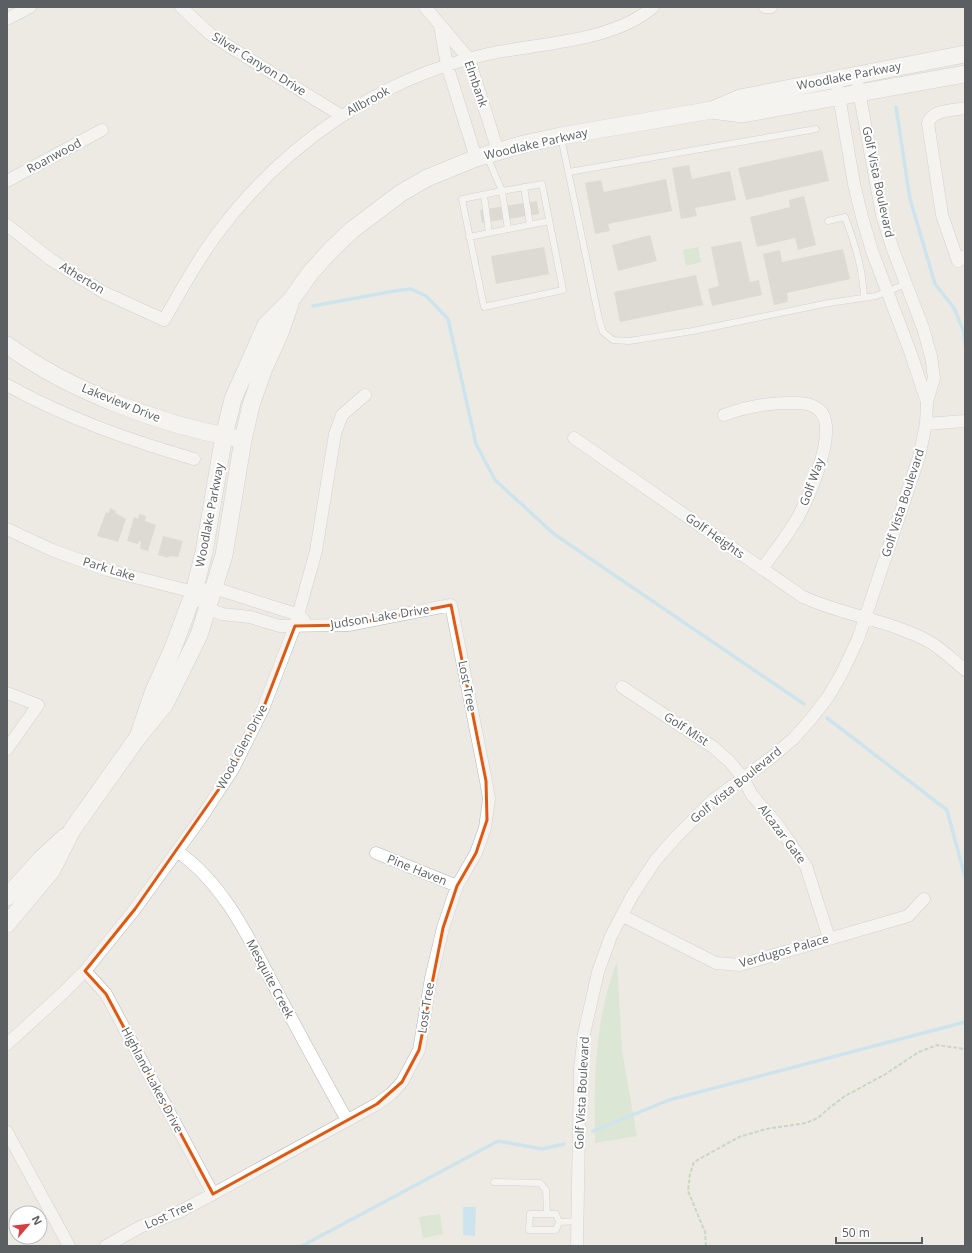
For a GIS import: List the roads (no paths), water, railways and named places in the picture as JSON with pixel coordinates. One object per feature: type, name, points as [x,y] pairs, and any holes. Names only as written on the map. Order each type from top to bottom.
[{"type":"street","points":[[7,19],[30,7]]},
{"type":"street","name":"Silver Canyon Drive","points":[[181,7],[210,34],[342,116]]},
{"type":"street","name":"Elmbank","points":[[425,7],[469,59],[487,155]]},
{"type":"street","name":"Allbrook","points":[[164,320],[216,235],[244,200],[297,148],[342,116],[399,84],[447,65],[469,59],[606,33],[634,21],[653,7]]},
{"type":"street","name":"Elmbank","points":[[440,25],[447,65],[487,155]]},
{"type":"street","name":"Woodlake Parkway","points":[[138,737],[153,693],[173,648],[194,592],[204,552],[224,436],[233,400],[263,331],[266,325],[291,300],[311,272],[331,250],[378,209],[401,193],[427,178],[487,155],[561,136],[712,110],[740,98],[965,54]]},
{"type":"street","name":"Woodlake Parkway","points":[[712,110],[742,114],[965,74]]},
{"type":"street","name":"Golf Vista Boulevard","points":[[577,1246],[580,1069],[584,1034],[598,972],[611,936],[623,916],[632,896],[655,862],[695,817],[743,778],[772,757],[811,719],[828,697],[842,673],[864,619],[919,457],[926,424],[927,402],[934,378],[931,356],[924,328],[892,248],[882,215],[856,75]]},
{"type":"street","name":"Golf Vista Boulevard","points":[[836,79],[854,184],[862,217],[872,251],[911,354],[927,402]]},
{"type":"street","points":[[965,108],[936,113],[930,117],[928,123],[942,215],[958,261],[965,256]]},
{"type":"street","name":"Roanwood","points":[[7,181],[102,130]]},
{"type":"street","name":"Atherton","points":[[7,225],[50,259],[103,292],[164,320]]},
{"type":"street","name":"Woodlake Parkway","points":[[7,924],[52,870],[72,830],[138,737],[165,704],[199,635],[224,555],[243,440],[262,375],[280,333],[291,300]]},
{"type":"street","name":"Lakeview Drive","points":[[7,345],[81,389],[164,420],[243,440]]},
{"type":"street","points":[[7,385],[101,430],[194,459]]},
{"type":"street","name":"Wood Glen Drive","points":[[7,1044],[85,971],[135,909],[201,818],[236,763],[263,710],[297,620],[316,551],[335,434],[342,415],[365,395]]},
{"type":"street","name":"Golf Way","points":[[724,415],[747,406],[779,403],[804,403],[819,409],[826,422],[827,438],[811,490],[798,517],[762,569]]},
{"type":"street","points":[[926,424],[962,421]]},
{"type":"street","name":"Golf Heights","points":[[574,438],[803,596],[824,606],[898,629],[929,641],[965,670]]},
{"type":"street","name":"Park Lake","points":[[7,529],[52,550],[107,570],[194,592],[214,588]]},
{"type":"street","name":"Judson Lake Drive","points":[[214,588],[254,600],[310,625],[330,627],[348,625],[451,605]]},
{"type":"street","points":[[194,592],[208,610]]},
{"type":"street","points":[[250,617],[254,600]]},
{"type":"street","name":"Lost Tree","points":[[106,1246],[140,1227],[178,1212],[213,1194],[377,1104],[391,1094],[402,1082],[412,1066],[419,1050],[436,953],[457,886],[481,841],[487,820],[489,799],[451,605]]},
{"type":"street","name":"Judson Lake Drive","points":[[208,610],[222,614],[250,617],[280,626],[297,620]]},
{"type":"street","name":"Golf Mist","points":[[622,687],[714,747],[730,762],[743,778]]},
{"type":"street","points":[[7,692],[38,705],[7,749]]},
{"type":"street","name":"Alcazar Gate","points":[[743,778],[752,796],[777,824],[806,866],[830,938]]},
{"type":"street","name":"Woodlake Parkway","points":[[7,896],[41,859],[72,830]]},
{"type":"street","name":"Mesquite Creek","points":[[177,851],[189,860],[206,877],[232,911],[347,1120]]},
{"type":"street","name":"Pine Haven","points":[[376,854],[457,886]]},
{"type":"street","name":"Verdugos Palace","points":[[623,916],[716,964],[740,965],[908,916],[924,899]]},
{"type":"street","name":"Highland Lakes Drive","points":[[85,971],[106,994],[213,1194]]},
{"type":"street","points":[[7,1132],[69,1246]]},
{"type":"lane","points":[[568,172],[816,129]]},
{"type":"lane","points":[[561,136],[599,319],[603,332],[613,340],[629,341],[829,303],[864,298],[888,292],[906,284]]},
{"type":"lane","points":[[487,155],[502,191],[508,229]]},
{"type":"lane","points":[[542,184],[563,290],[484,307],[462,200],[502,191],[524,188],[542,184]]},
{"type":"lane","points":[[524,188],[530,225]]},
{"type":"lane","points":[[484,195],[489,233]]},
{"type":"lane","points":[[828,221],[845,217],[863,276],[864,298]]},
{"type":"lane","points":[[470,237],[549,221]]},
{"type":"lane","points":[[494,1182],[540,1183],[546,1190],[547,1214]]},
{"type":"lane","points":[[530,1214],[556,1214],[559,1222],[556,1230],[530,1230],[530,1214]]},
{"type":"lane","points":[[559,1222],[578,1221]]},
{"type":"water","points":[[463,1207],[476,1207],[475,1236],[463,1235]]},
{"type":"waterway","points":[[896,107],[910,199],[935,284],[954,308],[964,332],[965,345]]},
{"type":"waterway","points":[[313,306],[411,289],[426,296],[448,319],[476,444],[495,480],[554,534],[804,704]]},
{"type":"waterway","points":[[827,718],[947,810],[965,877]]},
{"type":"waterway","points":[[593,1131],[669,1100],[965,1022]]},
{"type":"waterway","points":[[302,1246],[498,1141],[542,1149],[564,1144]]}]
